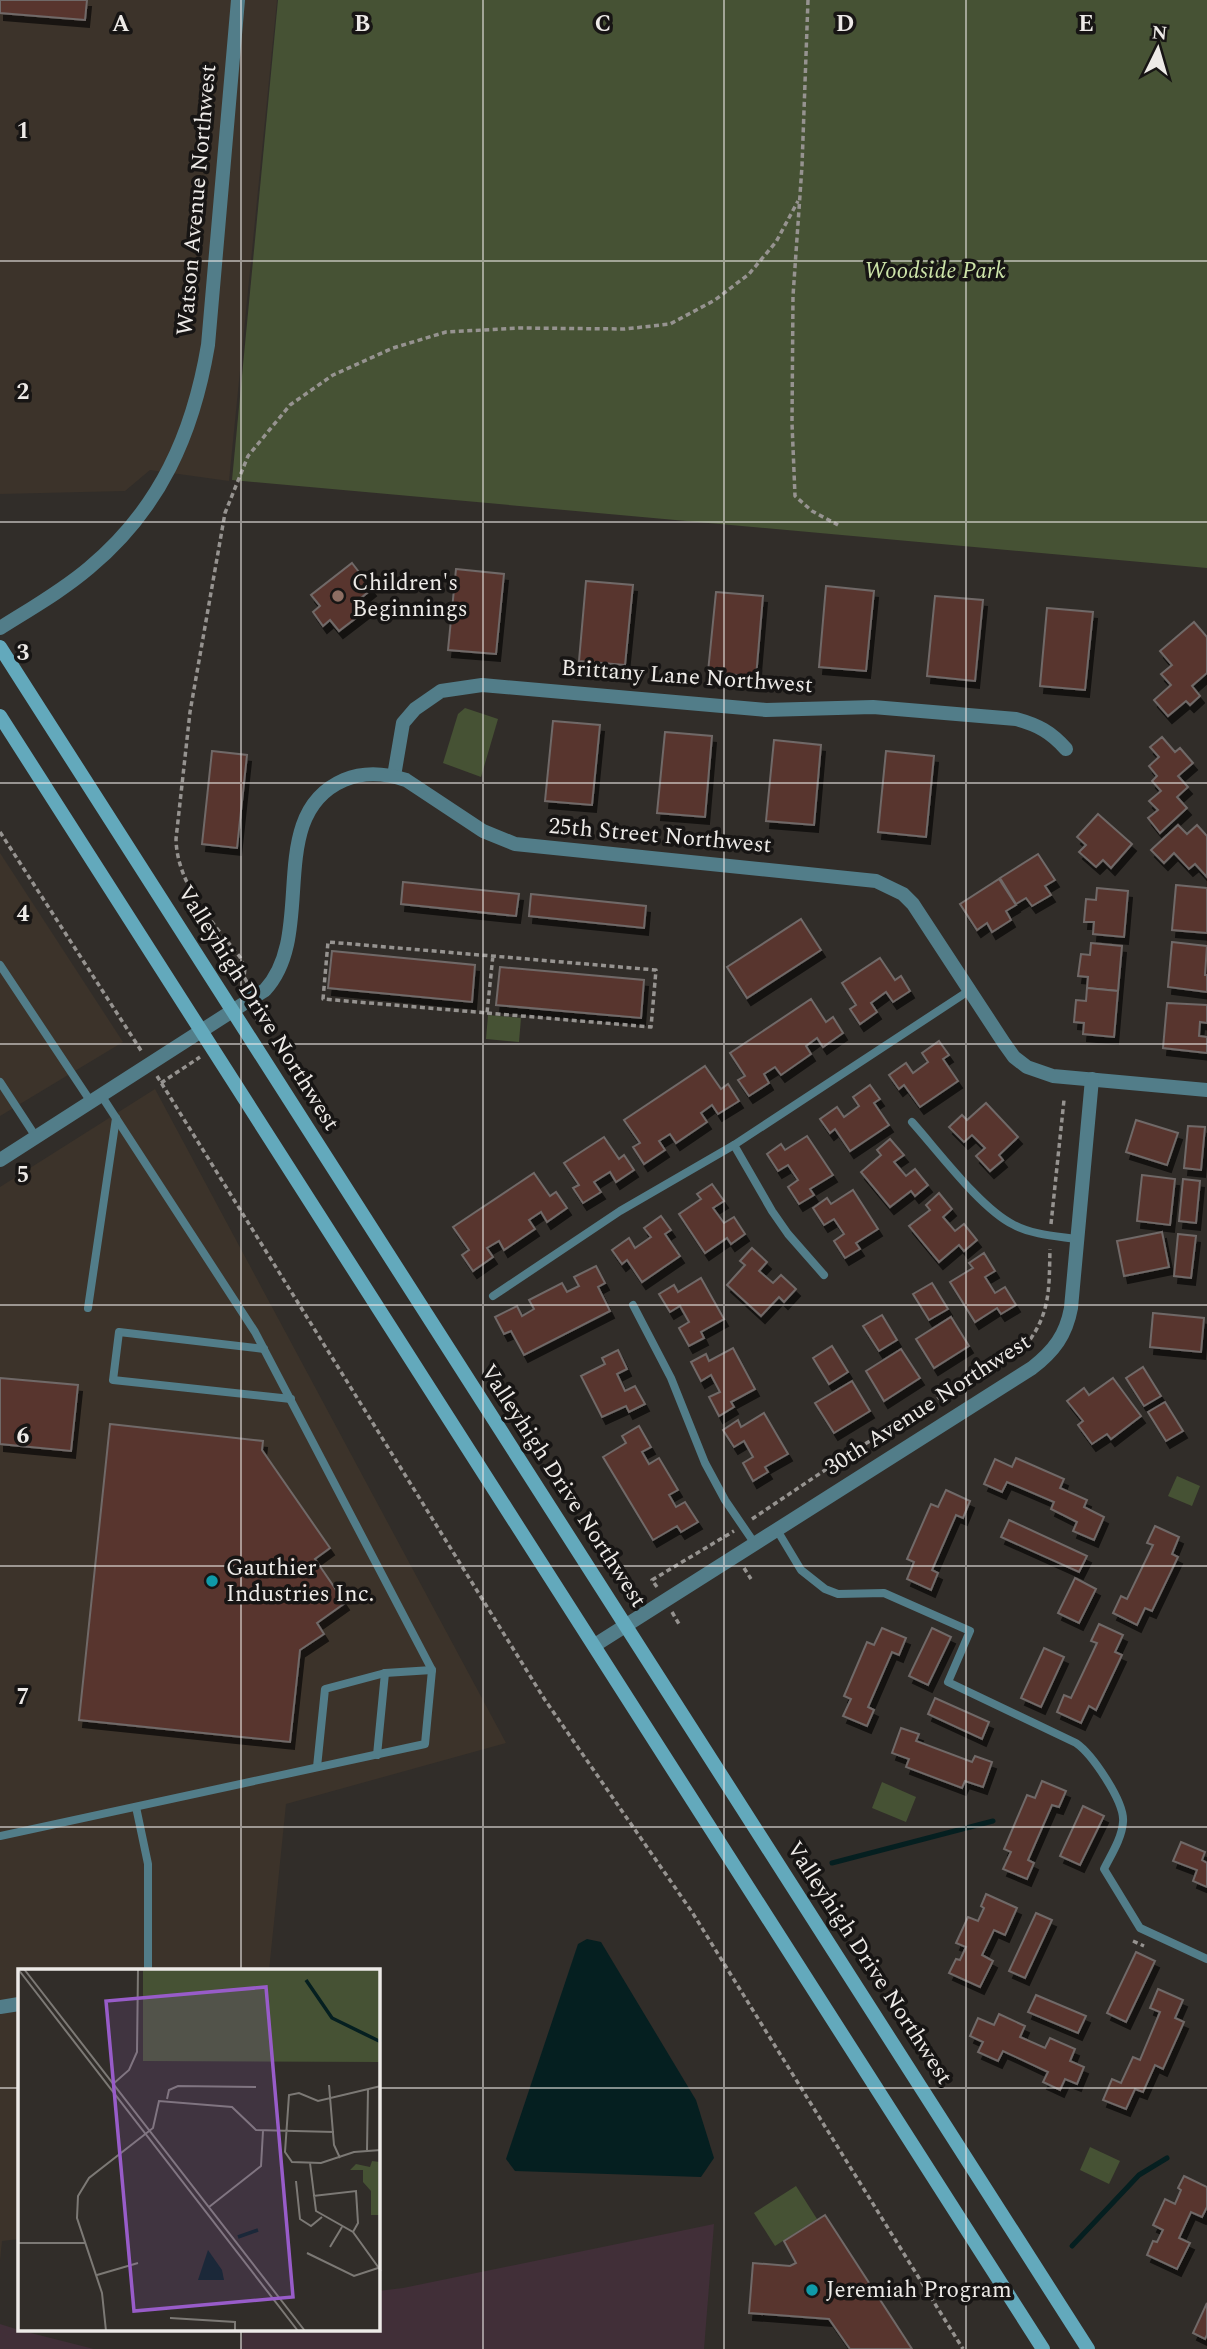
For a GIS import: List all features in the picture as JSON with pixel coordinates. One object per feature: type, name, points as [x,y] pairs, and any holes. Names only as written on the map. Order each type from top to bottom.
[{"type":"main road","name":"Valleyhigh Drive Northwest","points":[[0,647],[1088,2349]]},
{"type":"main road","points":[[0,716],[1043,2349]]},
{"type":"street","name":"Watson Avenue Northwest","points":[[0,628],[88,569],[137,520],[177,454],[196,403],[203,375],[238,0]]},
{"type":"street","name":"Brittany Lane Northwest","points":[[394,776],[403,723],[415,709],[441,691],[482,685],[766,710],[873,707],[1016,719],[1038,725],[1055,736],[1066,750]]},
{"type":"street","name":"25th Street Northwest","points":[[0,1160],[265,990],[282,966],[289,939],[300,835],[309,809],[327,790],[353,776],[366,774],[394,776],[419,787],[483,831],[515,844],[876,881],[902,894],[914,904],[1014,1058],[1027,1067],[1053,1076],[1207,1090]]},
{"type":"street","name":"30th Avenue Northwest","points":[[595,1645],[1046,1358],[1061,1340],[1069,1321],[1092,1079]]},
{"type":"street","points":[[0,2007],[18,2004]]},
{"type":"lane","points":[[0,965],[61,1057],[116,1118],[255,1332],[432,1670],[425,1744],[0,1836]]},
{"type":"lane","points":[[493,1296],[620,1211],[734,1146],[970,990]]},
{"type":"lane","points":[[0,1082],[36,1137]]},
{"type":"lane","points":[[88,1308],[116,1118]]},
{"type":"lane","points":[[912,1122],[993,1212],[1012,1225],[1050,1236],[1077,1239]]},
{"type":"lane","points":[[734,1146],[777,1219],[824,1275]]},
{"type":"lane","points":[[634,1305],[671,1378],[705,1463],[755,1544]]},
{"type":"lane","points":[[264,1349],[119,1332],[113,1380],[291,1399]]},
{"type":"lane","points":[[778,1530],[801,1570],[825,1589],[838,1594],[884,1593],[970,1631],[948,1682],[1086,1750],[1118,1799],[1123,1812],[1122,1831],[1104,1869],[1139,1928],[1207,1959]]},
{"type":"lane","points":[[317,1768],[325,1689],[385,1673],[432,1670]]},
{"type":"lane","points":[[377,1755],[385,1673]]},
{"type":"lane","points":[[136,1807],[148,1864],[148,1969]]},
{"type":"path","points":[[808,0],[802,166],[793,296],[792,423],[795,496],[812,511],[838,525]]},
{"type":"path","points":[[244,977],[245,968],[240,957],[195,896],[181,872],[176,839],[190,712],[225,513],[248,456],[290,405],[332,375],[393,348],[446,332],[520,328],[625,329],[670,324],[715,300],[749,274],[776,242],[798,201]]},
{"type":"path","points":[[0,832],[149,1063],[545,1700],[692,1912],[963,2349]]},
{"type":"path","points":[[328,942],[493,955],[656,970],[651,1027],[323,999],[328,942]]},
{"type":"path","points":[[487,1013],[493,955]]},
{"type":"path","points":[[652,1580],[743,1525],[846,1456],[1029,1341],[1045,1312],[1048,1293],[1050,1236],[1064,1101]]},
{"type":"shaded area","points":[[0,0],[277,0],[229,481],[150,470],[125,491],[0,494]]},
{"type":"shaded area","points":[[0,853],[123,1042],[0,1116]]},
{"type":"shaded area","points":[[155,1089],[506,1743],[286,1804],[269,1969],[18,1969],[18,2239],[2,2241],[0,2261],[0,1187]]},
{"type":"shaded area","points":[[714,2224],[704,2349],[241,2349],[243,2332],[380,2332],[380,2291]]},
{"type":"shaded area","points":[[0,2324],[18,2330],[18,2332],[94,2349],[0,2349]]},
{"type":"green space","name":"Woodside Park","points":[[278,0],[1207,0],[1207,568],[232,480]]},
{"type":"green space","points":[[465,708],[498,719],[481,777],[443,763],[458,714]]},
{"type":"green space","points":[[488,1015],[521,1018],[519,1042],[486,1039]]},
{"type":"green space","points":[[1177,1476],[1200,1486],[1192,1506],[1168,1496]]},
{"type":"green space","points":[[882,1782],[916,1797],[906,1822],[872,1808]]},
{"type":"green space","points":[[1090,2147],[1120,2161],[1109,2184],[1080,2170]]},
{"type":"green space","points":[[796,2186],[817,2219],[775,2246],[754,2213]]},
{"type":"water","points":[[587,1939],[601,1942],[696,2100],[714,2158],[701,2177],[515,2171],[506,2159],[578,1944]]},
{"type":"building","points":[[0,0],[87,0],[85,20],[0,13]]},
{"type":"building","name":"Children's Beginnings","points":[[352,563],[372,589],[361,598],[369,608],[339,631],[330,620],[323,626],[313,612],[320,606],[311,595]]},
{"type":"building","points":[[456,569],[504,574],[496,654],[448,650]]},
{"type":"building","points":[[586,581],[633,585],[625,665],[579,661]]},
{"type":"building","points":[[826,586],[874,591],[866,671],[819,667]]},
{"type":"building","points":[[716,592],[763,596],[756,677],[708,672]]},
{"type":"building","points":[[935,596],[983,600],[975,681],[927,676]]},
{"type":"building","points":[[1047,608],[1093,612],[1085,690],[1040,686]]},
{"type":"building","points":[[1194,622],[1207,637],[1207,673],[1192,686],[1200,696],[1190,705],[1186,701],[1168,716],[1154,700],[1171,685],[1161,674],[1172,665],[1160,651]]},
{"type":"building","points":[[553,721],[600,725],[592,805],[545,801]]},
{"type":"building","points":[[665,732],[712,736],[705,817],[657,813]]},
{"type":"building","points":[[1162,737],[1175,752],[1180,748],[1193,763],[1178,776],[1188,787],[1177,797],[1187,808],[1160,833],[1148,818],[1158,810],[1149,801],[1161,791],[1152,781],[1157,776],[1149,766],[1159,757],[1150,747]]},
{"type":"building","points":[[774,740],[821,745],[814,825],[766,821]]},
{"type":"building","points":[[212,751],[247,755],[237,848],[202,844]]},
{"type":"building","points":[[886,751],[934,756],[926,837],[878,832]]},
{"type":"building","points":[[1098,814],[1132,844],[1111,868],[1103,860],[1096,867],[1079,852],[1086,845],[1077,837]]},
{"type":"building","points":[[1178,825],[1187,834],[1197,825],[1207,836],[1207,877],[1195,864],[1189,869],[1174,853],[1164,863],[1151,850]]},
{"type":"building","points":[[1038,854],[1055,880],[1045,886],[1051,895],[1032,906],[1026,898],[1016,904],[1000,878]]},
{"type":"building","points":[[999,879],[1016,905],[1006,911],[1011,920],[992,932],[987,923],[977,930],[960,904]]},
{"type":"building","points":[[403,882],[519,894],[516,916],[401,904]]},
{"type":"building","points":[[1176,885],[1207,888],[1207,933],[1172,930]]},
{"type":"building","points":[[1097,888],[1128,891],[1124,937],[1093,934],[1094,922],[1084,922],[1086,899],[1096,900]]},
{"type":"building","points":[[531,894],[646,906],[644,928],[529,916]]},
{"type":"building","points":[[801,919],[821,950],[747,998],[727,967]]},
{"type":"building","points":[[1172,942],[1207,946],[1207,992],[1168,987]]},
{"type":"building","points":[[1091,943],[1122,946],[1118,991],[1087,988],[1088,977],[1078,976],[1081,954],[1090,955]]},
{"type":"building","points":[[332,951],[475,965],[472,1002],[328,988]]},
{"type":"building","points":[[880,958],[895,980],[901,976],[910,991],[893,1002],[886,992],[871,1003],[877,1012],[860,1024],[850,1009],[856,1005],[842,983]]},
{"type":"building","points":[[500,967],[644,980],[641,1018],[496,1005]]},
{"type":"building","points":[[1087,988],[1118,991],[1114,1037],[1083,1034],[1084,1023],[1074,1022],[1076,1000],[1086,1001]]},
{"type":"building","points":[[811,999],[826,1022],[833,1017],[843,1033],[823,1047],[817,1038],[806,1046],[811,1054],[781,1075],[775,1067],[764,1074],[769,1083],[749,1096],[738,1080],[745,1076],[730,1053]]},
{"type":"building","points":[[1167,1003],[1207,1005],[1207,1023],[1200,1022],[1199,1036],[1207,1037],[1207,1053],[1163,1048]]},
{"type":"building","points":[[939,1041],[949,1055],[943,1059],[958,1081],[920,1107],[904,1085],[899,1089],[889,1075],[906,1063],[913,1073],[928,1062],[922,1053]]},
{"type":"building","points":[[705,1066],[721,1089],[728,1084],[739,1101],[718,1114],[712,1105],[701,1113],[707,1122],[676,1143],[670,1134],[659,1141],[665,1150],[644,1164],[633,1147],[640,1143],[624,1120]]},
{"type":"building","points":[[870,1085],[880,1099],[874,1103],[889,1125],[850,1151],[835,1129],[830,1133],[820,1119],[837,1107],[844,1117],[859,1106],[853,1097]]},
{"type":"building","points":[[986,1103],[1018,1137],[999,1155],[1003,1160],[990,1171],[976,1156],[985,1148],[972,1135],[964,1142],[949,1127],[962,1115],[967,1120]]},
{"type":"building","points":[[1136,1120],[1178,1133],[1167,1165],[1126,1152]]},
{"type":"building","points":[[1188,1126],[1205,1127],[1201,1170],[1184,1168]]},
{"type":"building","points":[[807,1136],[833,1175],[810,1189],[814,1195],[799,1204],[788,1187],[798,1180],[788,1165],[778,1171],[767,1154],[781,1144],[785,1150]]},
{"type":"building","points":[[604,1137],[619,1159],[624,1155],[634,1170],[616,1182],[610,1172],[594,1182],[601,1192],[583,1203],[573,1188],[579,1185],[564,1163]]},
{"type":"building","points":[[890,1139],[904,1155],[894,1162],[906,1176],[915,1169],[928,1185],[915,1196],[911,1191],[890,1207],[861,1172],[881,1155],[877,1150]]},
{"type":"building","points":[[534,1173],[550,1196],[556,1192],[567,1208],[547,1222],[541,1212],[529,1220],[535,1229],[504,1250],[499,1241],[487,1248],[493,1257],[473,1271],[462,1255],[469,1250],[453,1227]]},
{"type":"building","points":[[1142,1175],[1175,1179],[1170,1225],[1137,1221]]},
{"type":"building","points":[[1183,1179],[1200,1181],[1196,1223],[1179,1221]]},
{"type":"building","points":[[712,1184],[724,1201],[713,1208],[724,1223],[734,1217],[745,1234],[731,1244],[727,1238],[705,1253],[679,1214],[701,1199],[697,1194]]},
{"type":"building","points":[[853,1190],[878,1229],[856,1243],[860,1249],[845,1258],[834,1241],[844,1234],[834,1219],[824,1225],[813,1208],[827,1198],[831,1204]]},
{"type":"building","points":[[939,1193],[952,1209],[943,1217],[955,1231],[964,1224],[977,1240],[964,1251],[959,1245],[939,1262],[909,1226],[930,1210],[926,1205]]},
{"type":"building","points":[[661,1216],[671,1230],[665,1234],[680,1256],[642,1282],[627,1260],[622,1264],[612,1250],[629,1238],[635,1248],[651,1237],[644,1228]]},
{"type":"building","points":[[1162,1232],[1169,1267],[1124,1276],[1117,1241]]},
{"type":"building","points":[[1178,1234],[1196,1236],[1191,1278],[1174,1276]]},
{"type":"building","points":[[752,1248],[767,1262],[759,1271],[773,1283],[781,1275],[796,1289],[784,1302],[779,1297],[761,1316],[727,1285],[745,1265],[740,1261]]},
{"type":"building","points":[[984,1253],[995,1271],[985,1277],[995,1293],[1005,1287],[1016,1305],[1001,1314],[997,1308],[975,1322],[950,1282],[973,1268],[969,1263]]},
{"type":"building","points":[[596,1266],[605,1283],[598,1287],[610,1311],[524,1355],[511,1331],[504,1334],[495,1317],[517,1306],[522,1316],[534,1309],[529,1300],[562,1283],[567,1292],[579,1286],[574,1277]]},
{"type":"building","points":[[701,1278],[724,1319],[701,1332],[704,1338],[689,1346],[679,1328],[689,1322],[680,1306],[670,1312],[659,1294],[674,1285],[678,1292]]},
{"type":"building","points":[[932,1283],[948,1309],[929,1320],[913,1294]]},
{"type":"building","points":[[1153,1313],[1204,1318],[1201,1352],[1150,1347]]},
{"type":"building","points":[[882,1315],[897,1340],[879,1351],[863,1326]]},
{"type":"building","points":[[951,1317],[969,1346],[934,1368],[916,1339]]},
{"type":"building","points":[[832,1346],[848,1372],[829,1384],[813,1358]]},
{"type":"building","points":[[733,1348],[755,1389],[731,1402],[734,1407],[719,1416],[709,1397],[720,1392],[711,1375],[701,1381],[691,1362],[706,1354],[709,1361]]},
{"type":"building","points":[[901,1349],[920,1378],[884,1401],[866,1371]]},
{"type":"building","points":[[618,1350],[627,1369],[617,1374],[625,1391],[635,1386],[645,1404],[629,1412],[626,1406],[602,1417],[581,1376],[605,1364],[602,1358]]},
{"type":"building","points":[[1143,1367],[1161,1396],[1144,1406],[1126,1378]]},
{"type":"building","points":[[0,1378],[78,1385],[71,1451],[0,1444]]},
{"type":"building","points":[[1113,1378],[1141,1416],[1111,1439],[1107,1434],[1092,1444],[1078,1425],[1083,1421],[1067,1401],[1084,1388],[1089,1395]]},
{"type":"building","points":[[852,1381],[870,1411],[834,1433],[815,1403]]},
{"type":"building","points":[[1165,1402],[1183,1431],[1166,1441],[1148,1412]]},
{"type":"building","points":[[764,1413],[788,1454],[765,1467],[768,1472],[753,1481],[743,1463],[753,1457],[744,1441],[734,1447],[723,1430],[738,1420],[741,1427]]},
{"type":"building","name":"Gauthier Industries Inc.","points":[[110,1424],[263,1441],[262,1450],[330,1548],[315,1559],[345,1603],[317,1623],[324,1634],[300,1650],[290,1742],[79,1720]]},
{"type":"building","points":[[639,1426],[651,1447],[642,1452],[649,1464],[659,1458],[678,1490],[669,1495],[676,1507],[685,1502],[698,1522],[681,1532],[677,1526],[653,1540],[603,1457],[626,1443],[622,1436]]},
{"type":"building","points":[[1016,1458],[1064,1479],[1060,1488],[1087,1500],[1084,1507],[1104,1517],[1094,1540],[1073,1531],[1077,1522],[1051,1509],[1054,1502],[1007,1482],[1002,1492],[984,1484],[995,1459],[1012,1467]]},
{"type":"building","points":[[946,1490],[970,1501],[963,1518],[956,1515],[932,1570],[938,1573],[931,1590],[907,1579],[914,1562],[907,1559],[931,1504],[938,1507]]},
{"type":"building","points":[[1009,1520],[1087,1556],[1079,1572],[1001,1537]]},
{"type":"building","points":[[1155,1526],[1179,1537],[1172,1554],[1178,1557],[1152,1611],[1145,1608],[1137,1625],[1113,1613],[1121,1596],[1127,1599],[1153,1545],[1147,1543]]},
{"type":"building","points":[[1075,1578],[1096,1589],[1079,1623],[1058,1613]]},
{"type":"building","points":[[1099,1624],[1123,1635],[1115,1652],[1122,1655],[1096,1710],[1089,1706],[1081,1723],[1057,1712],[1064,1695],[1071,1698],[1097,1643],[1091,1641]]},
{"type":"building","points":[[882,1628],[906,1638],[899,1655],[892,1652],[868,1707],[874,1710],[867,1726],[843,1716],[851,1699],[844,1696],[867,1642],[874,1645]]},
{"type":"building","points":[[932,1628],[951,1637],[928,1685],[909,1676]]},
{"type":"building","points":[[1044,1648],[1064,1657],[1041,1707],[1021,1698]]},
{"type":"building","points":[[935,1698],[989,1722],[982,1739],[928,1714]]},
{"type":"building","points":[[901,1728],[919,1734],[916,1741],[972,1762],[975,1756],[992,1762],[983,1787],[965,1781],[962,1788],[906,1767],[909,1759],[892,1753]]},
{"type":"building","points":[[1042,1781],[1066,1791],[1059,1807],[1052,1805],[1028,1860],[1034,1863],[1027,1879],[1003,1869],[1011,1852],[1004,1849],[1027,1795],[1035,1798]]},
{"type":"building","points":[[1083,1806],[1104,1816],[1080,1865],[1060,1856]]},
{"type":"building","points":[[1181,1842],[1205,1852],[1202,1860],[1207,1863],[1207,1887],[1193,1881],[1197,1870],[1173,1861]]},
{"type":"building","points":[[986,1894],[1017,1908],[1005,1935],[994,1930],[982,1955],[993,1961],[980,1987],[949,1973],[966,1947],[956,1943],[968,1917],[978,1921]]},
{"type":"building","points":[[1036,1913],[1052,1920],[1025,1978],[1009,1971]]},
{"type":"building","points":[[1136,1952],[1155,1961],[1126,2022],[1107,2013]]},
{"type":"building","points":[[1158,1989],[1183,2000],[1175,2018],[1184,2022],[1163,2069],[1155,2065],[1143,2092],[1135,2089],[1126,2109],[1103,2100],[1112,2079],[1121,2083],[1133,2057],[1140,2060],[1160,2012],[1150,2008]]},
{"type":"building","points":[[1036,1995],[1086,2016],[1078,2033],[1028,2012]]},
{"type":"building","points":[[999,2014],[1025,2026],[1020,2037],[1045,2048],[1050,2038],[1075,2049],[1070,2061],[1084,2067],[1077,2084],[1065,2079],[1060,2090],[1043,2082],[1048,2072],[1003,2051],[998,2061],[978,2052],[983,2042],[970,2036],[978,2018],[994,2025]]},
{"type":"building","points":[[1184,2176],[1207,2187],[1207,2207],[1202,2217],[1191,2212],[1179,2238],[1190,2243],[1177,2269],[1147,2255],[1153,2241],[1157,2242],[1163,2230],[1153,2225],[1165,2199],[1175,2204]]},
{"type":"building","name":"Jeremiah Program","points":[[825,2215],[912,2349],[850,2349],[829,2319],[749,2313],[753,2263],[790,2266],[796,2263],[784,2241]]},
{"type":"building","points":[[1207,2303],[1207,2335],[1205,2339],[1193,2333]]},
{"type":"waterway","points":[[832,1863],[993,1821]]},
{"type":"waterway","points":[[1072,2246],[1139,2175],[1167,2158]]},
{"type":"place","name":"Children's Beginnings","points":[[338,596]]},
{"type":"place","name":"Gauthier Industries Inc.","points":[[212,1581]]},
{"type":"place","name":"Jeremiah Program","points":[[812,2290]]}]
